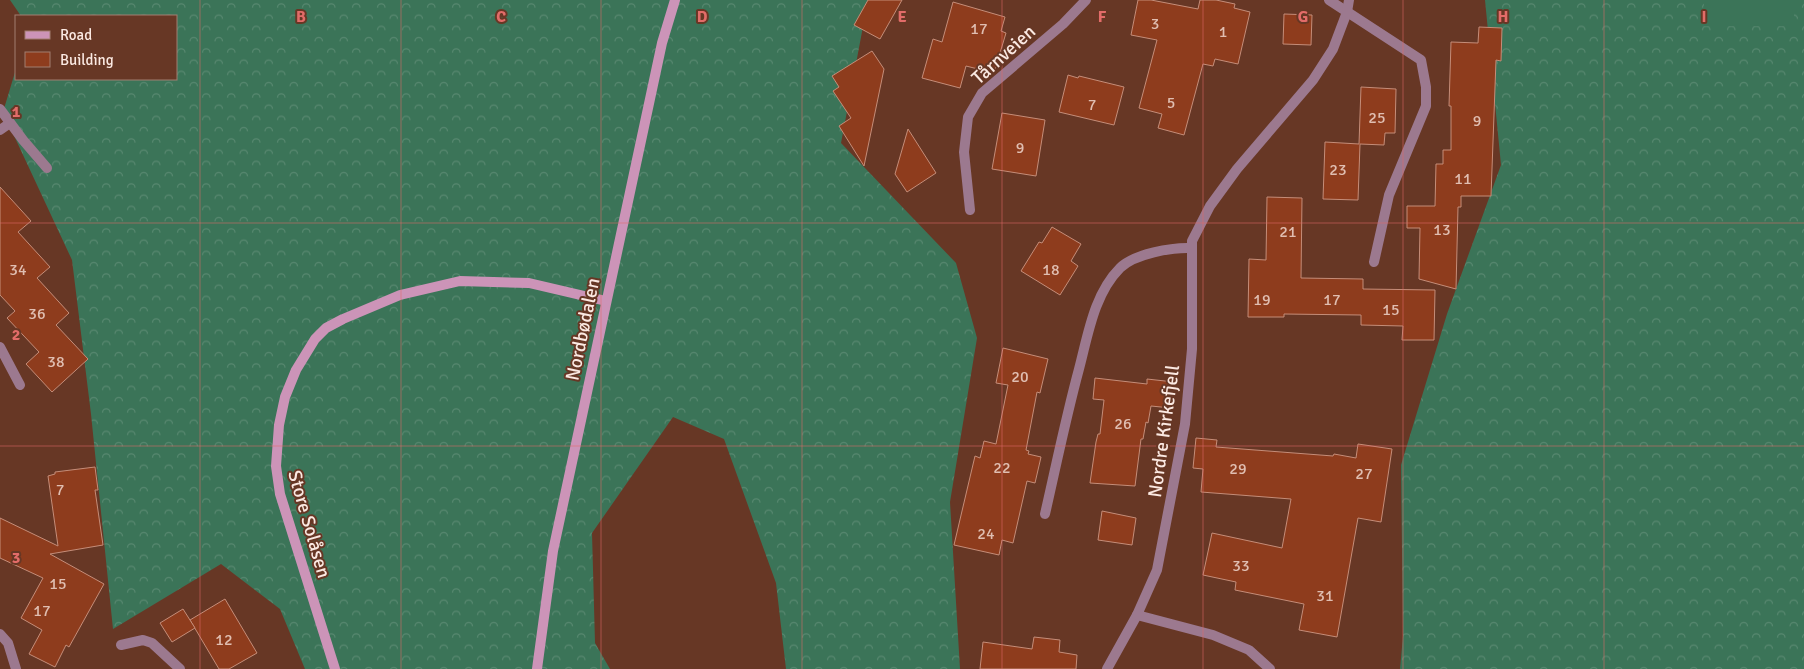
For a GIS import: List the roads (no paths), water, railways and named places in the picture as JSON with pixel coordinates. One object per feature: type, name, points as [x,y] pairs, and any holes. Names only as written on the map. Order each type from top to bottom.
[{"type":"street","name":"Nordbødalen","points":[[537,669],[553,551],[662,43],[675,0]]},
{"type":"street","name":"Tårnveien","points":[[970,210],[964,152],[968,117],[982,93],[1063,24],[1086,0]]},
{"type":"street","points":[[1329,0],[1421,60],[1426,87],[1426,106],[1389,195],[1374,262]]},
{"type":"street","name":"Nordre Kirkefjell","points":[[1107,669],[1137,615],[1158,570],[1185,424],[1192,349],[1192,241],[1210,206],[1237,168],[1313,80],[1333,50],[1349,0]]},
{"type":"street","points":[[0,109],[47,168]]},
{"type":"street","points":[[0,130],[10,123]]},
{"type":"street","points":[[1045,514],[1091,321],[1102,294],[1120,268],[1132,258],[1180,247],[1192,248]]},
{"type":"street","name":"Store Solåsen","points":[[335,669],[280,494],[276,466],[279,425],[285,397],[296,370],[315,339],[326,328],[343,319],[400,295],[460,281],[529,283],[606,302]]},
{"type":"street","points":[[0,347],[20,385]]},
{"type":"street","points":[[1137,615],[1213,635],[1249,650],[1270,669]]},
{"type":"street","points":[[0,634],[8,643],[16,669]]},
{"type":"street","points":[[120,646],[143,640],[152,643],[180,669]]}]
